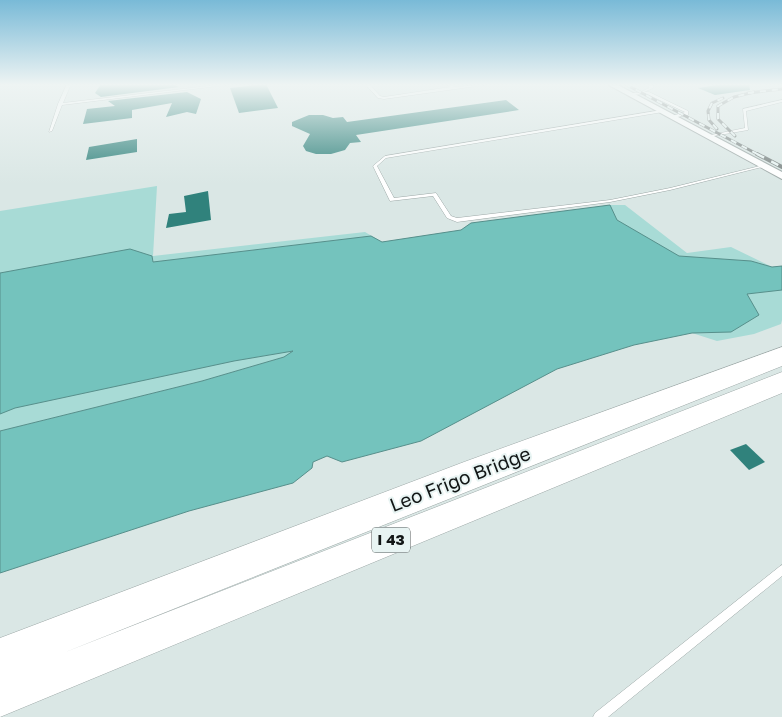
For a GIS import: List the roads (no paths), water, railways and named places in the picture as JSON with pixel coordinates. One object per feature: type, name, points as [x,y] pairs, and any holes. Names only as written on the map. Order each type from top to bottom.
[{"type":"highway","name":"Leo Frigo Bridge","points":[[0,658],[464,477],[782,356]]},
{"type":"highway","name":"I 43","points":[[0,698],[782,382]]},
{"type":"street","points":[[674,117],[782,176]]},
{"type":"lane","points":[[50,130],[55,117]]},
{"type":"lane","points":[[629,117],[385,158],[375,166],[392,200],[434,194],[449,217],[457,220],[610,200],[670,189],[764,166]]},
{"type":"lane","points":[[708,136],[748,129],[746,117]]},
{"type":"lane","points":[[599,717],[782,570]]},
{"type":"railway","points":[[688,117],[759,155]]},
{"type":"railway","points":[[709,117],[717,129]]},
{"type":"railway","points":[[718,117],[735,136]]},
{"type":"railway","points":[[757,154],[782,167]]}]
